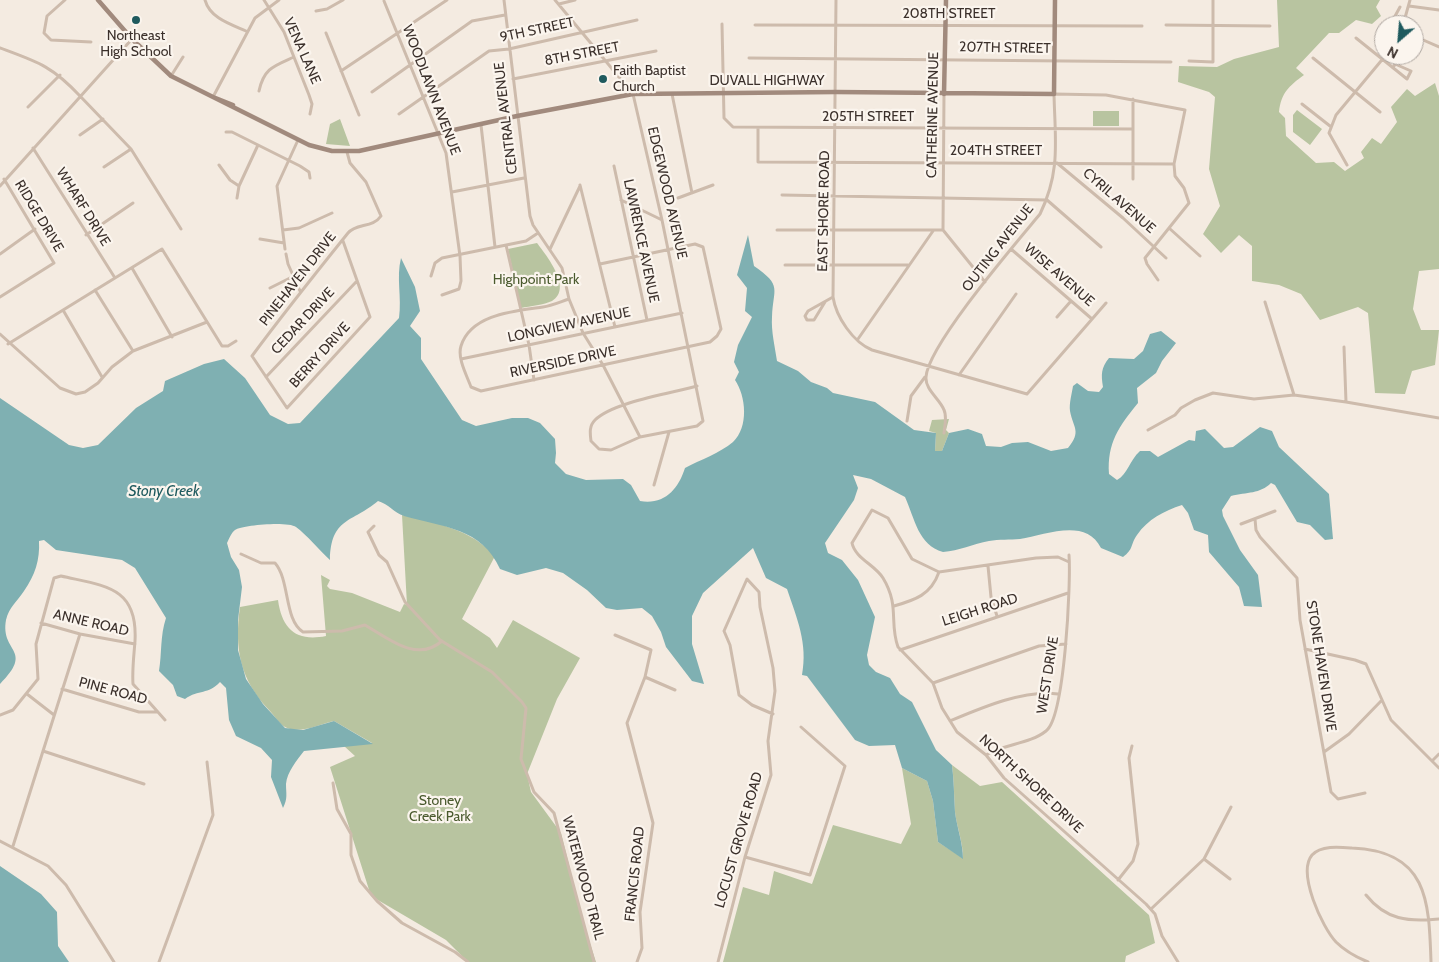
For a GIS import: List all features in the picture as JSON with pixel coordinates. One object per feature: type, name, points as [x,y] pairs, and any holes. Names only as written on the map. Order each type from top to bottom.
[{"type":"street","points":[[65,0],[47,16],[44,33],[51,40],[91,42]]},
{"type":"street","name":"DUVALL HIGHWAY","points":[[98,0],[132,39],[171,76],[317,148],[347,152],[633,94],[722,92],[1054,94],[1106,95],[1185,110],[1174,164]]},
{"type":"street","points":[[205,0],[208,7],[217,17],[246,31]]},
{"type":"street","name":"VENA LANE","points":[[264,0],[284,32],[312,104],[310,114]]},
{"type":"street","points":[[213,97],[254,18],[279,0]]},
{"type":"street","points":[[316,11],[327,9],[343,0]]},
{"type":"street","points":[[341,71],[447,0]]},
{"type":"street","name":"CENTRAL AVENUE","points":[[504,0],[530,216],[538,233],[562,268],[568,299],[584,334],[603,365],[640,437]]},
{"type":"street","name":"EDGEWOOD AVENUE","points":[[555,0],[633,94],[682,313],[703,422],[697,426],[668,432]]},
{"type":"street","points":[[559,4],[575,0]]},
{"type":"street","name":"EAST SHORE ROAD","points":[[836,0],[834,297],[835,309],[841,319],[865,347],[872,350],[1030,393],[1092,319]]},
{"type":"street","name":"CATHERINE AVENUE","points":[[943,230],[946,0]]},
{"type":"street","name":"OUTING AVENUE","points":[[926,377],[928,366],[959,316],[1040,214],[1046,200],[1057,163],[1054,94],[1054,0]]},
{"type":"street","points":[[1189,61],[1213,62],[1213,0]]},
{"type":"street","points":[[1406,15],[1410,0]]},
{"type":"street","name":"WOODLAWN AVENUE","points":[[384,1],[408,66],[424,96],[446,153],[460,256],[461,281],[459,289],[442,295]]},
{"type":"street","points":[[1409,6],[1439,10]]},
{"type":"street","points":[[1396,15],[1400,7]]},
{"type":"street","points":[[372,92],[472,21],[505,14]]},
{"type":"street","name":"9TH STREET","points":[[399,114],[489,51],[509,50],[637,20]]},
{"type":"street","name":"205TH STREET","points":[[722,24],[722,92],[725,122],[733,128],[1133,128]]},
{"type":"street","points":[[1166,25],[1212,27],[1270,26]]},
{"type":"street","name":"208TH STREET","points":[[755,26],[1142,26]]},
{"type":"street","points":[[326,33],[359,115]]},
{"type":"street","points":[[1356,38],[1374,52]]},
{"type":"street","points":[[0,186],[4,179],[132,39]]},
{"type":"street","points":[[1424,40],[1439,47]]},
{"type":"street","points":[[0,48],[40,62],[60,75],[131,149],[181,229]]},
{"type":"street","name":"8TH STREET","points":[[512,79],[656,51]]},
{"type":"street","points":[[171,76],[183,57]]},
{"type":"street","points":[[259,91],[262,77],[266,72],[294,57]]},
{"type":"street","name":"207TH STREET","points":[[749,58],[835,60],[945,58],[1171,62]]},
{"type":"street","points":[[1313,58],[1380,112]]},
{"type":"street","points":[[1390,65],[1393,68],[1407,80],[1411,71],[1396,64],[1393,68]]},
{"type":"street","points":[[1347,165],[1329,133],[1330,126],[1336,115],[1378,65]]},
{"type":"street","points":[[28,107],[60,75]]},
{"type":"street","points":[[672,93],[692,193]]},
{"type":"street","points":[[1133,99],[1134,179]]},
{"type":"street","points":[[1302,104],[1330,126]]},
{"type":"street","points":[[80,135],[103,119]]},
{"type":"street","points":[[481,125],[490,185],[495,248]]},
{"type":"street","name":"204TH STREET","points":[[758,128],[758,162],[1133,162],[1174,164]]},
{"type":"street","points":[[226,132],[232,132],[309,172],[310,178]]},
{"type":"street","points":[[298,140],[277,186],[288,264],[300,291]]},
{"type":"street","points":[[236,198],[239,186],[258,145]]},
{"type":"street","name":"WHARF DRIVE","points":[[33,148],[115,278]]},
{"type":"street","points":[[104,167],[131,149]]},
{"type":"street","name":"PINEHAVEN DRIVE","points":[[266,376],[252,356],[300,291],[343,241],[349,231],[376,223],[381,216],[366,182],[350,163],[347,152]]},
{"type":"street","name":"CYRIL AVENUE","points":[[1057,163],[1166,258]]},
{"type":"street","points":[[219,164],[230,180],[239,186]]},
{"type":"street","points":[[1158,280],[1145,258],[1189,203],[1184,188],[1175,176],[1174,164]]},
{"type":"street","name":"LAWRENCE AVENUE","points":[[614,166],[632,258],[647,320]]},
{"type":"street","points":[[452,192],[524,178]]},
{"type":"street","name":"RIDGE DRIVE","points":[[0,297],[54,264],[4,179]]},
{"type":"street","points":[[550,249],[580,185],[614,327]]},
{"type":"street","points":[[678,198],[713,185]]},
{"type":"street","points":[[782,195],[1046,200],[1101,247]]},
{"type":"street","points":[[620,200],[662,220]]},
{"type":"street","points":[[86,234],[133,203]]},
{"type":"street","points":[[283,230],[299,228],[332,214]]},
{"type":"street","points":[[1169,228],[1200,256]]},
{"type":"street","points":[[0,254],[35,229]]},
{"type":"street","points":[[777,230],[835,232],[943,230],[985,282]]},
{"type":"street","points":[[858,339],[933,230]]},
{"type":"street","points":[[431,276],[435,263],[442,258],[460,256],[526,241],[538,233]]},
{"type":"street","points":[[260,239],[284,243]]},
{"type":"street","points":[[343,241],[356,282]]},
{"type":"street","name":"RIVERSIDE DRIVE","points":[[461,359],[470,387],[480,391],[710,342],[717,336],[721,328],[703,246],[696,244],[668,250]]},
{"type":"street","points":[[506,245],[529,345],[534,380]]},
{"type":"street","points":[[8,344],[162,249],[222,346],[228,346],[236,341]]},
{"type":"street","name":"WISE AVENUE","points":[[1011,249],[1092,319]]},
{"type":"street","points":[[600,264],[668,250]]},
{"type":"street","points":[[785,265],[909,265]]},
{"type":"street","points":[[132,268],[172,337]]},
{"type":"street","points":[[270,288],[294,276]]},
{"type":"street","name":"BERRY DRIVE","points":[[266,376],[287,408],[370,317],[356,282]]},
{"type":"street","name":"CEDAR DRIVE","points":[[266,376],[356,282]]},
{"type":"street","points":[[95,290],[133,351]]},
{"type":"street","points":[[960,375],[1016,294]]},
{"type":"street","points":[[824,302],[814,320],[807,320],[806,312],[828,298],[834,297]]},
{"type":"street","points":[[461,359],[460,347],[472,329],[481,321],[521,309],[544,307],[568,299]]},
{"type":"street","points":[[1057,317],[1071,301]]},
{"type":"street","points":[[1265,302],[1294,395]]},
{"type":"street","points":[[1092,319],[1106,303]]},
{"type":"street","points":[[63,310],[102,378]]},
{"type":"street","name":"LONGVIEW AVENUE","points":[[461,359],[682,313]]},
{"type":"street","points":[[0,334],[8,344],[67,393],[76,394],[86,392],[112,366],[133,351],[207,322]]},
{"type":"street","points":[[1344,347],[1346,402]]},
{"type":"street","points":[[907,421],[911,396],[926,377]]},
{"type":"street","points":[[926,377],[927,386],[945,411],[944,433]]},
{"type":"street","points":[[654,485],[668,432],[640,437],[611,450],[599,450],[591,441],[590,428],[595,419],[622,405],[697,386]]},
{"type":"street","points":[[1148,430],[1175,415],[1188,404],[1213,393],[1254,398],[1294,395],[1439,418]]},
{"type":"street","points":[[900,650],[896,641],[894,606],[882,577],[852,545],[854,537],[872,510],[888,518],[912,559],[939,572],[1045,557],[1058,557],[1069,562]]},
{"type":"street","points":[[1241,524],[1275,511]]},
{"type":"street","name":"STONE HAVEN DRIVE","points":[[1255,519],[1256,530],[1260,537],[1296,576],[1305,649],[1329,786],[1334,797],[1341,799],[1365,794]]},
{"type":"street","name":"WATERWOOD TRAIL","points":[[374,526],[368,532],[379,555],[387,562],[405,602],[442,641],[492,672],[518,696],[526,708],[521,759],[534,792],[554,813],[594,962]]},
{"type":"street","points":[[241,554],[262,563],[275,563],[281,570],[294,624],[303,632],[342,631],[365,625],[408,650],[417,651],[433,648],[442,641]]},
{"type":"street","name":"WEST DRIVE","points":[[986,755],[1047,730],[1052,722],[1066,644],[1069,555]]},
{"type":"street","points":[[988,566],[991,597],[997,616]]},
{"type":"street","points":[[894,606],[926,594],[935,583],[939,572]]},
{"type":"street","points":[[0,715],[13,710],[38,679],[36,644],[54,578],[61,576],[113,589],[121,594],[132,609],[135,619],[133,684],[165,720]]},
{"type":"street","name":"LOCUST GROVE ROAD","points":[[718,962],[745,857],[771,776],[768,741],[772,714],[775,691],[759,592],[747,579],[724,631],[730,645],[739,695],[752,705],[772,714]]},
{"type":"street","name":"LEIGH ROAD","points":[[900,650],[1068,593]]},
{"type":"street","name":"ANNE ROAD","points":[[41,623],[80,634],[135,644]]},
{"type":"street","points":[[13,846],[80,634]]},
{"type":"street","name":"FRANCIS ROAD","points":[[616,635],[650,650],[645,677],[627,723],[653,823],[640,912],[642,948],[637,962]]},
{"type":"street","points":[[933,683],[1039,646],[1066,644]]},
{"type":"street","points":[[1305,649],[1364,663],[1368,666],[1393,723],[1439,768]]},
{"type":"street","name":"NORTH SHORE DRIVE","points":[[900,650],[933,683],[957,732],[986,755],[1004,778],[1151,909],[1162,936],[1178,962]]},
{"type":"street","points":[[645,677],[675,690]]},
{"type":"street","name":"PINE ROAD","points":[[62,689],[139,712],[157,712]]},
{"type":"street","points":[[950,721],[1026,694],[1041,692],[1058,694]]},
{"type":"street","points":[[27,694],[54,715]]},
{"type":"street","points":[[1324,752],[1349,734],[1382,700]]},
{"type":"street","points":[[745,857],[810,875],[845,766],[801,726]]},
{"type":"street","points":[[1118,880],[1134,861],[1138,844],[1129,758],[1132,746]]},
{"type":"street","points":[[43,751],[144,784]]},
{"type":"street","points":[[1432,761],[1439,754]]},
{"type":"street","points":[[158,962],[213,815],[207,762]]},
{"type":"street","points":[[333,783],[336,809],[351,834],[351,856],[360,881],[377,901],[402,923],[455,952],[468,962]]},
{"type":"street","points":[[1151,909],[1204,859],[1231,807]]},
{"type":"street","points":[[0,841],[13,846],[48,866],[66,885],[114,962]]},
{"type":"street","points":[[1368,962],[1345,950],[1325,928],[1306,874],[1308,860],[1314,853],[1330,848],[1355,848],[1379,852],[1398,860],[1411,871],[1421,886],[1426,900],[1429,920],[1430,962]]},
{"type":"street","points":[[1204,859],[1230,879]]},
{"type":"street","points":[[1366,895],[1376,907],[1390,916],[1405,920],[1439,919]]},
{"type":"green space","points":[[1277,0],[1380,0],[1376,7],[1380,15],[1374,15],[1374,22],[1372,24],[1356,20],[1339,33],[1329,33],[1296,68],[1304,75],[1290,87],[1280,105],[1279,112],[1285,118],[1286,136],[1316,163],[1334,162],[1345,171],[1364,158],[1361,152],[1372,138],[1381,144],[1397,122],[1391,107],[1407,89],[1415,96],[1435,83],[1439,96],[1439,269],[1419,271],[1413,309],[1421,330],[1439,330],[1435,365],[1412,371],[1405,394],[1375,393],[1368,313],[1358,307],[1320,320],[1301,294],[1279,285],[1252,281],[1252,246],[1239,235],[1221,253],[1203,234],[1220,206],[1209,169],[1215,97],[1209,92],[1178,82],[1179,66],[1217,67],[1234,59],[1279,47]]},
{"type":"green space","points":[[1297,110],[1322,129],[1310,145],[1293,132],[1293,115]]},
{"type":"green space","points":[[1093,111],[1119,111],[1119,126],[1093,126]]},
{"type":"green space","points":[[340,119],[350,146],[326,144],[330,124]]},
{"type":"green space","name":"Highpoint Park","points":[[537,243],[556,272],[560,289],[558,296],[552,301],[521,308],[508,249]]},
{"type":"green space","points":[[949,419],[946,430],[949,433],[942,451],[935,451],[936,433],[929,431],[932,420]]},
{"type":"green space","name":"Stoney Creek Park","points":[[402,515],[440,524],[464,533],[486,547],[495,556],[462,619],[490,638],[497,648],[513,620],[580,658],[557,699],[527,774],[531,792],[561,833],[584,925],[596,962],[468,962],[446,940],[371,896],[330,767],[355,756],[344,746],[372,743],[334,721],[297,730],[285,727],[259,699],[245,675],[239,650],[238,622],[240,607],[278,600],[283,619],[292,631],[306,637],[326,636],[321,575],[330,580],[327,586],[330,589],[352,593],[400,612],[404,604],[407,605]]},
{"type":"green space","points":[[952,765],[980,786],[1002,782],[1149,915],[1155,943],[1126,956],[1125,962],[723,962],[743,887],[769,895],[774,871],[812,884],[833,825],[901,844],[911,824],[902,768],[927,781],[933,801],[938,842],[963,858],[955,812]]},
{"type":"water","name":"Stony Creek","points":[[748,235],[754,266],[773,283],[772,322],[777,361],[798,371],[811,382],[827,388],[833,393],[875,402],[914,430],[936,433],[935,451],[942,451],[949,433],[968,429],[982,434],[986,446],[1001,447],[1012,443],[1028,442],[1051,451],[1068,448],[1076,433],[1070,408],[1073,386],[1077,383],[1088,391],[1099,392],[1103,387],[1103,368],[1109,358],[1134,359],[1143,351],[1150,334],[1161,331],[1176,343],[1162,361],[1156,373],[1137,388],[1138,403],[1125,419],[1112,444],[1109,474],[1117,480],[1124,474],[1140,451],[1150,451],[1158,457],[1189,440],[1195,441],[1196,431],[1205,429],[1224,448],[1233,447],[1260,427],[1272,431],[1279,447],[1329,494],[1333,539],[1325,540],[1310,525],[1297,522],[1275,485],[1271,483],[1258,491],[1231,496],[1222,510],[1223,516],[1240,550],[1258,575],[1262,607],[1244,606],[1239,587],[1209,552],[1208,535],[1194,530],[1188,513],[1182,505],[1163,513],[1146,524],[1135,538],[1129,552],[1123,557],[1101,548],[1086,533],[1075,530],[1064,530],[1020,539],[993,540],[943,552],[928,544],[918,530],[905,497],[871,479],[853,475],[858,488],[854,500],[825,543],[828,553],[842,560],[858,580],[875,617],[867,655],[869,665],[876,672],[890,678],[900,694],[912,702],[936,750],[952,765],[955,812],[963,859],[938,842],[933,801],[927,781],[902,768],[895,745],[869,746],[855,740],[807,676],[802,675],[803,642],[787,589],[766,578],[753,548],[703,593],[692,616],[692,644],[704,684],[692,681],[666,647],[661,632],[652,616],[642,608],[617,610],[606,608],[587,590],[563,573],[546,568],[517,575],[500,569],[492,555],[472,537],[460,531],[404,516],[378,501],[339,528],[331,546],[330,560],[300,530],[291,525],[265,524],[235,530],[227,543],[231,557],[239,570],[242,587],[238,620],[238,650],[246,679],[263,704],[285,728],[303,730],[334,721],[373,744],[304,751],[288,775],[286,799],[283,808],[271,777],[272,760],[261,748],[236,736],[229,720],[226,688],[220,682],[211,689],[185,699],[177,696],[173,685],[159,671],[166,618],[135,568],[122,560],[56,550],[44,540],[39,541],[39,555],[34,573],[7,615],[5,631],[16,657],[15,664],[10,673],[0,684],[0,398],[69,445],[83,448],[98,445],[136,408],[163,391],[165,381],[204,364],[224,359],[245,378],[270,415],[288,424],[300,423],[399,318],[401,258],[415,287],[420,311],[410,326],[421,338],[421,359],[462,420],[476,426],[512,418],[528,418],[540,423],[555,439],[555,463],[566,474],[586,480],[623,479],[631,485],[640,501],[656,501],[674,489],[685,468],[728,446],[738,436],[742,428],[744,411],[742,394],[735,380],[739,372],[734,362],[738,345],[752,317],[745,311],[747,288],[737,275]]},
{"type":"water","points":[[0,866],[41,894],[57,912],[58,946],[69,962],[0,962]]},
{"type":"place","name":"Northeast High School","points":[[136,20]]},
{"type":"place","name":"Faith Baptist Church","points":[[603,79]]}]
